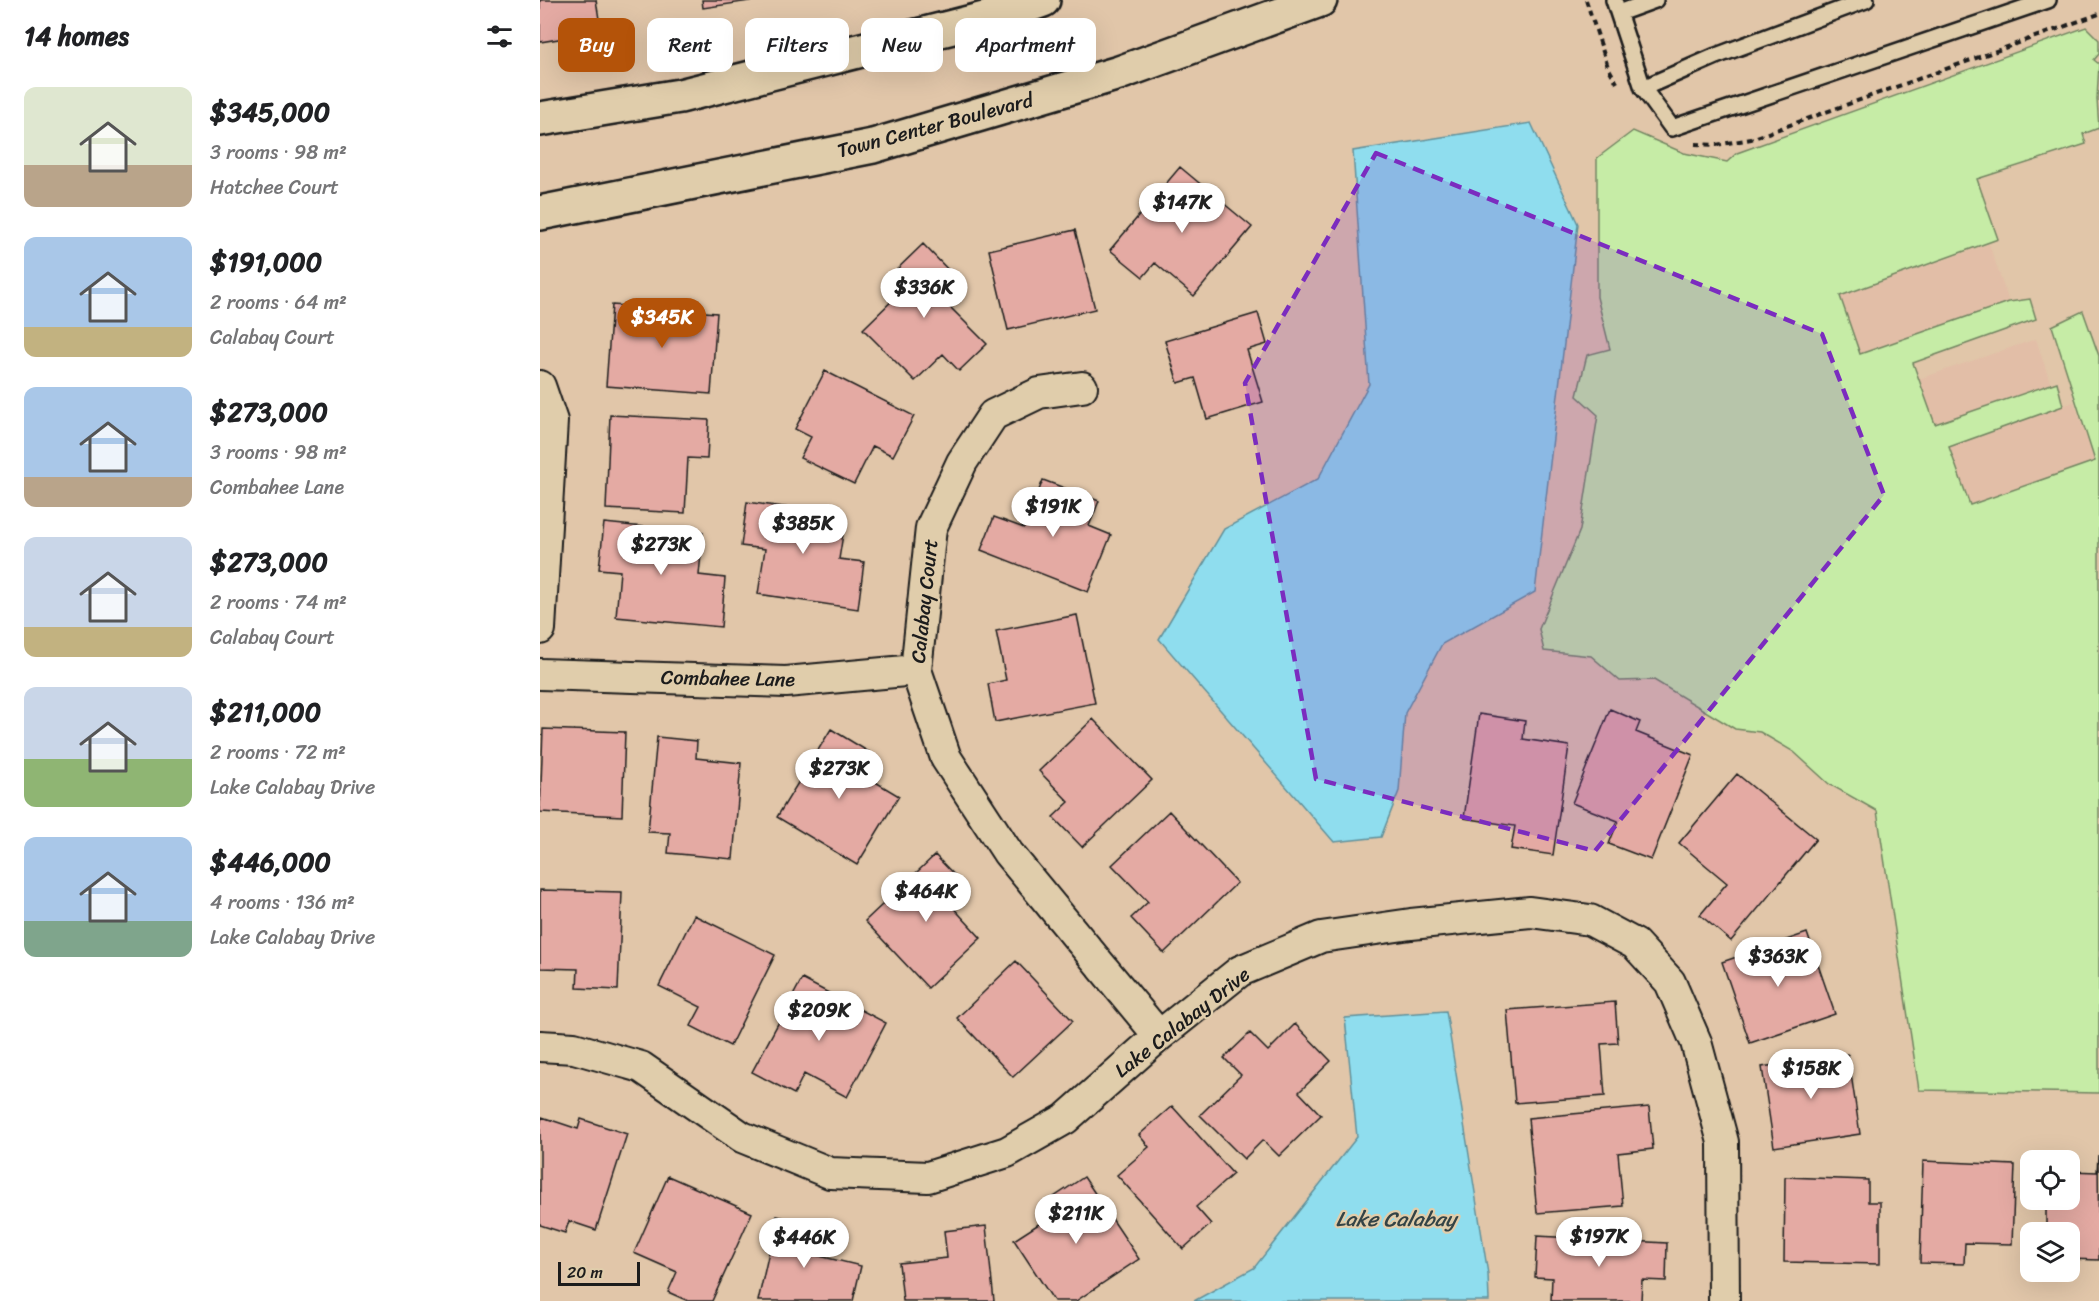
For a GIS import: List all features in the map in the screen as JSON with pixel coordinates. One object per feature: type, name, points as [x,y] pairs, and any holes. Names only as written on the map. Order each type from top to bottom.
[{"type":"street","points":[[540,119],[680,96],[1004,14],[1043,0]]},
{"type":"street","name":"Town Center Boulevard","points":[[540,213],[873,146],[1119,73],[1320,0]]},
{"type":"street","points":[[540,386],[552,421],[540,628]]},
{"type":"street","name":"Calabay Court","points":[[1082,387],[1039,393],[993,415],[962,462],[932,528],[916,670],[946,758],[1008,853],[1159,1036]]},
{"type":"street","name":"Combahee Lane","points":[[540,674],[786,682],[857,673],[916,670]]},
{"type":"street","name":"Lake Calabay Drive","points":[[540,1046],[574,1048],[641,1067],[742,1137],[830,1173],[928,1177],[1007,1152],[1065,1119],[1159,1036],[1240,971],[1321,937],[1411,924],[1530,912],[1590,920],[1635,944],[1670,982],[1696,1042],[1723,1142],[1724,1301]]},
{"type":"lane","points":[[1655,0],[1617,6],[1643,88],[1672,128],[2048,0]]},
{"type":"lane","points":[[1643,88],[1716,56],[1866,0]]},
{"type":"highlighted area","points":[[1376,153],[1822,334],[1884,495],[1595,851],[1316,779],[1245,383]]},
{"type":"shaded area","points":[[1989,244],[2009,302],[1860,354],[1840,296]]},
{"type":"shaded area","points":[[2036,339],[2051,385],[1934,424],[1919,379]]},
{"type":"shaded area","points":[[2074,402],[2095,461],[1970,506],[1948,447]]},
{"type":"green space","points":[[2086,27],[2099,40],[2099,54],[2094,60],[2099,64],[2097,99],[2099,128],[2083,134],[2086,144],[1977,179],[1998,239],[1840,296],[1860,354],[2009,302],[2030,299],[2036,319],[1913,363],[1935,424],[2057,382],[2063,406],[1949,447],[1970,505],[2095,461],[2052,326],[2083,311],[2099,356],[2099,1093],[1919,1090],[1877,811],[1829,784],[1794,752],[1760,732],[1735,729],[1654,680],[1620,681],[1591,656],[1544,651],[1539,629],[1580,530],[1598,415],[1577,396],[1587,355],[1610,349],[1597,297],[1597,158],[1633,131],[1684,153],[1727,162],[1737,153]]},
{"type":"water","points":[[1531,123],[1578,224],[1535,592],[1442,644],[1405,713],[1399,791],[1381,837],[1334,842],[1159,639],[1224,529],[1318,479],[1369,384],[1353,151]]},
{"type":"water","name":"Lake Calabay","points":[[1446,1011],[1488,1274],[1489,1301],[1194,1301],[1254,1268],[1357,1137],[1345,1018]]},
{"type":"building","points":[[540,0],[596,0],[599,18],[558,18],[558,39],[540,42]]},
{"type":"building","points":[[702,0],[756,0],[703,8]]},
{"type":"building","points":[[1180,167],[1252,227],[1194,296],[1155,263],[1143,277],[1110,250]]},
{"type":"building","points":[[1075,230],[1095,309],[1008,330],[989,250]]},
{"type":"building","points":[[923,244],[962,284],[944,301],[987,344],[959,371],[943,354],[915,381],[863,329],[905,288],[891,275]]},
{"type":"building","points":[[612,305],[717,313],[711,394],[606,386]]},
{"type":"building","points":[[1258,313],[1267,344],[1247,350],[1263,402],[1207,419],[1195,378],[1178,383],[1165,341]]},
{"type":"building","points":[[825,371],[914,416],[893,456],[873,446],[854,484],[800,458],[811,437],[795,429]]},
{"type":"building","points":[[610,415],[709,420],[707,459],[688,458],[685,513],[606,509]]},
{"type":"building","points":[[1043,480],[1099,501],[1089,526],[1111,535],[1088,592],[981,550],[994,517],[1024,528]]},
{"type":"building","points":[[747,502],[846,516],[839,559],[864,562],[858,609],[758,594],[765,549],[741,546]]},
{"type":"building","points":[[604,523],[703,533],[699,575],[725,578],[721,627],[616,617],[620,571],[599,569]]},
{"type":"building","points":[[1077,615],[1095,703],[995,722],[988,684],[1006,680],[996,631]]},
{"type":"building","points":[[1610,709],[1640,722],[1636,732],[1693,755],[1651,860],[1609,844],[1618,821],[1572,803]]},
{"type":"building","points":[[1479,714],[1525,721],[1523,739],[1569,746],[1553,855],[1511,849],[1515,826],[1464,818]]},
{"type":"building","points":[[1093,719],[1152,780],[1082,847],[1053,817],[1069,802],[1039,771]]},
{"type":"building","points":[[543,729],[625,732],[622,816],[540,812]]},
{"type":"building","points":[[831,729],[869,752],[857,771],[899,796],[857,865],[777,817]]},
{"type":"building","points":[[657,737],[697,741],[696,758],[741,763],[733,859],[668,853],[670,833],[648,832]]},
{"type":"building","points":[[1737,774],[1816,839],[1731,941],[1700,915],[1727,883],[1679,843]]},
{"type":"building","points":[[1169,811],[1237,883],[1164,953],[1131,918],[1148,902],[1112,865]]},
{"type":"building","points":[[935,855],[965,886],[948,902],[981,938],[928,988],[865,921]]},
{"type":"building","points":[[540,890],[622,892],[618,990],[577,988],[578,969],[540,968]]},
{"type":"building","points":[[694,915],[775,955],[730,1046],[691,1026],[701,1007],[659,986]]},
{"type":"building","points":[[1807,933],[1835,1014],[1750,1043],[1722,962]]},
{"type":"building","points":[[1016,961],[1073,1021],[1013,1077],[957,1018]]},
{"type":"building","points":[[802,979],[886,1023],[847,1097],[804,1074],[794,1094],[752,1072]]},
{"type":"building","points":[[1615,1002],[1618,1043],[1601,1044],[1605,1096],[1515,1103],[1507,1010]]},
{"type":"building","points":[[1295,1024],[1331,1061],[1299,1092],[1321,1115],[1279,1156],[1263,1140],[1244,1159],[1200,1115],[1241,1075],[1224,1058],[1250,1033],[1268,1051]]},
{"type":"building","points":[[1848,1054],[1860,1134],[1774,1147],[1762,1067]]},
{"type":"building","points":[[1172,1106],[1233,1174],[1196,1207],[1211,1224],[1183,1249],[1117,1175],[1149,1147],[1139,1135]]},
{"type":"building","points":[[1649,1107],[1653,1149],[1618,1153],[1623,1206],[1537,1213],[1528,1118]]},
{"type":"building","points":[[542,1117],[578,1129],[581,1119],[627,1134],[596,1230],[569,1221],[565,1233],[540,1225],[540,1125]]},
{"type":"building","points":[[2098,1155],[2099,1260],[2080,1259],[2080,1222],[2046,1222],[2046,1210],[2080,1210],[2080,1171],[2097,1172]]},
{"type":"building","points":[[1923,1161],[2015,1165],[2012,1244],[1965,1243],[1964,1264],[1920,1263]]},
{"type":"building","points":[[668,1176],[752,1213],[712,1301],[688,1301],[668,1292],[677,1272],[634,1253]]},
{"type":"building","points":[[1084,1177],[1139,1259],[1076,1301],[1054,1301],[1014,1240],[1059,1211],[1051,1199]]},
{"type":"building","points":[[1785,1177],[1868,1180],[1868,1202],[1880,1202],[1880,1264],[1784,1262]]},
{"type":"building","points":[[777,1216],[817,1226],[811,1254],[861,1266],[853,1301],[758,1301]]},
{"type":"building","points":[[986,1226],[994,1301],[903,1301],[899,1263],[947,1258],[944,1231]]},
{"type":"building","points":[[1537,1236],[1667,1243],[1666,1281],[1642,1280],[1641,1301],[1551,1301],[1552,1278],[1535,1277]]}]
